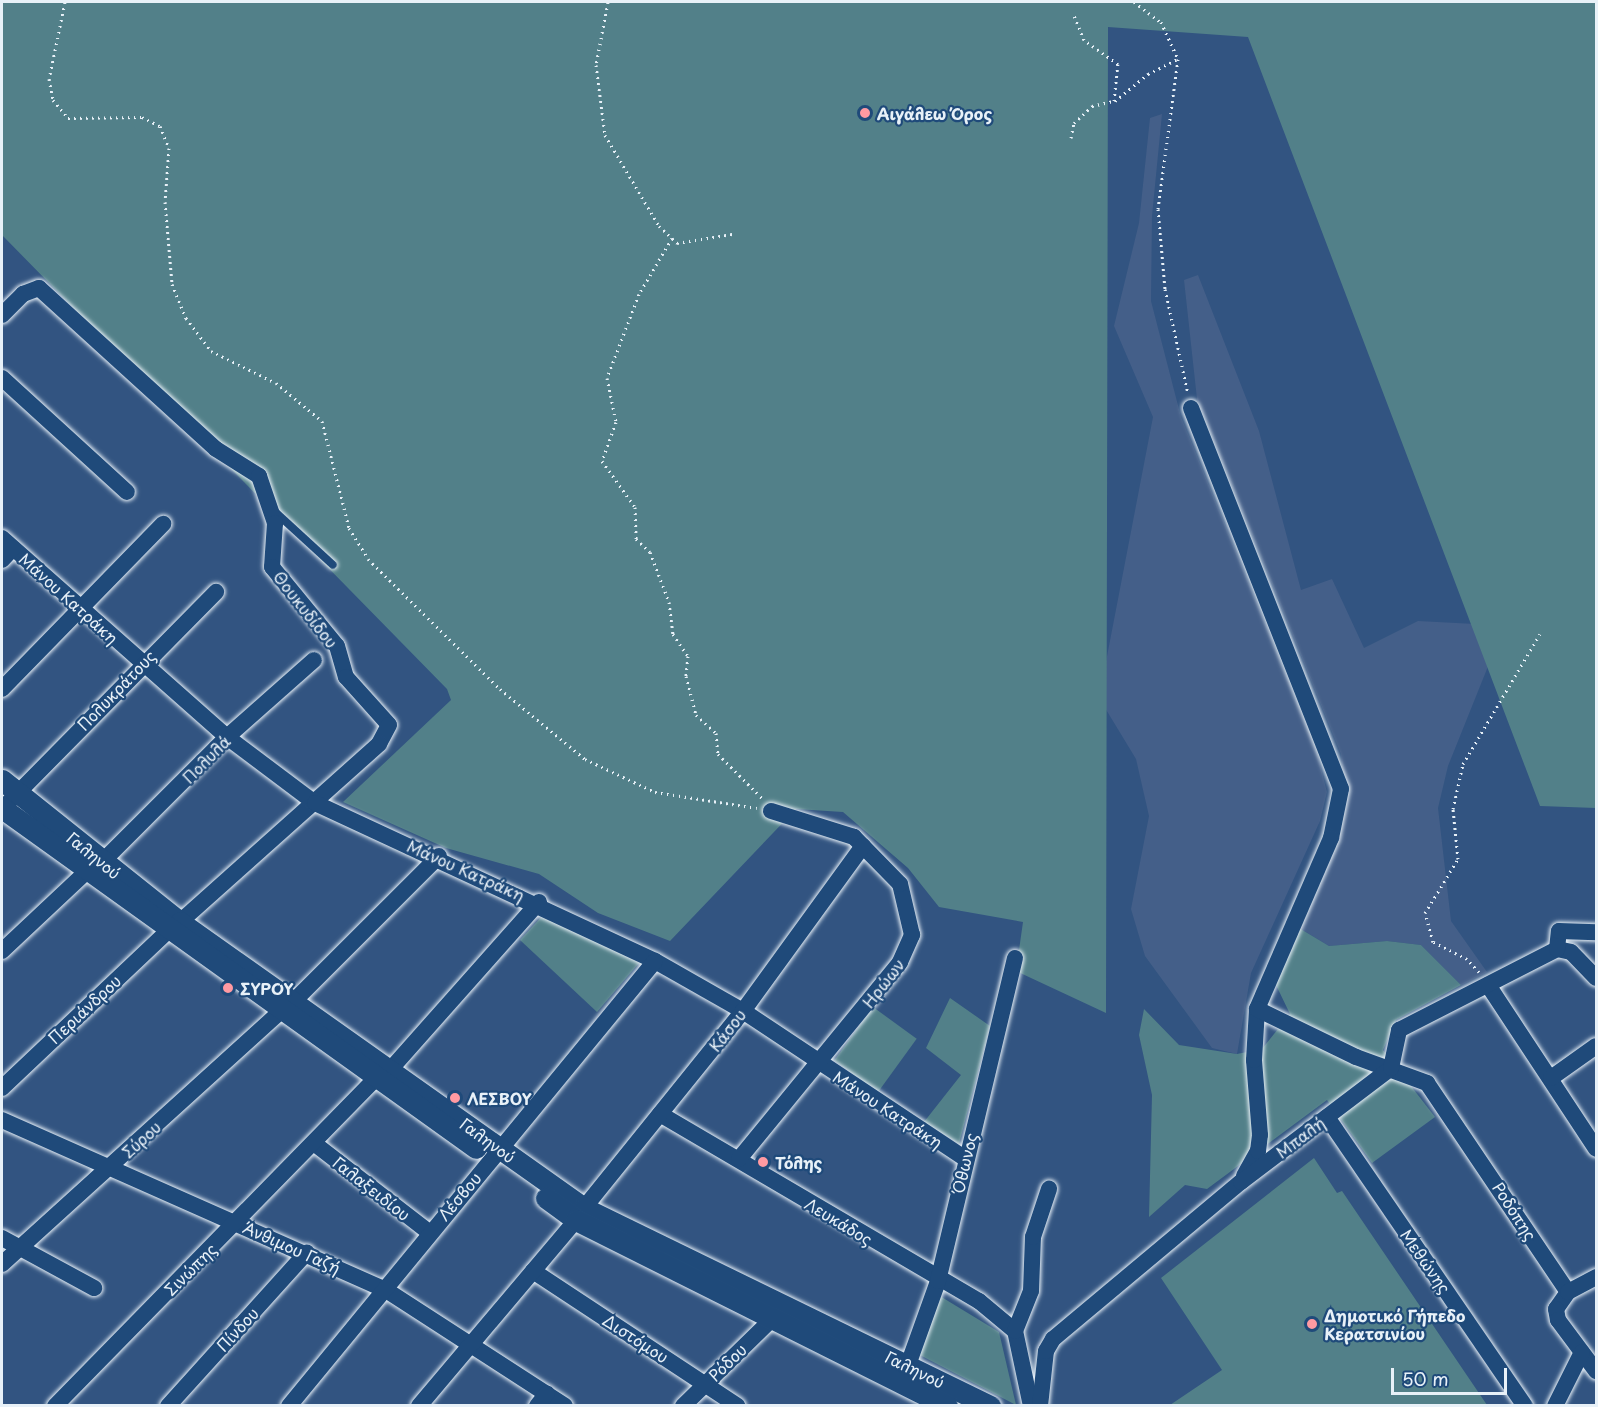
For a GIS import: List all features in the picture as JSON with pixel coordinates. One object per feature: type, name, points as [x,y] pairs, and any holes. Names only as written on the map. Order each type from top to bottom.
[{"type":"street","points":[[2,315],[23,294],[39,288],[216,449],[259,476],[273,510]]},
{"type":"street","points":[[2,378],[126,492]]},
{"type":"street","points":[[1191,408],[1341,789],[1331,838],[1257,1009],[1258,1151],[1241,1182]]},
{"type":"street","name":"Θουκυδίδου","points":[[273,510],[272,567],[337,646],[346,677],[389,725],[379,744],[315,803]]},
{"type":"street","points":[[2,689],[79,606],[163,524]]},
{"type":"street","name":"Μάνου Κατράκη","points":[[5,548],[79,606],[227,737],[315,803],[539,902],[655,960],[743,1011],[819,1064],[964,1158]]},
{"type":"street","name":"Πολυκράτους","points":[[2,809],[20,793],[141,662],[216,592]]},
{"type":"street","name":"Πολυλά","points":[[2,951],[94,867],[227,737],[314,660]]},
{"type":"street","name":"Γαληνού","points":[[2,780],[20,793],[94,867]]},
{"type":"street","name":"Περιάνδρου","points":[[2,1088],[173,927],[315,803]]},
{"type":"street","name":"Γαληνού","points":[[2,809],[94,867],[173,927],[580,1214],[772,1319],[947,1406]]},
{"type":"street","name":"Ηρώων","points":[[739,1159],[819,1064],[900,962],[912,935],[900,884],[863,846],[839,830],[769,811]]},
{"type":"street","name":"Κάσου","points":[[419,1406],[580,1214],[743,1011],[863,846]]},
{"type":"street","name":"Σύρου","points":[[2,1264],[287,1006],[439,856]]},
{"type":"street","name":"Σινώπης","points":[[55,1406],[382,1076],[539,902]]},
{"type":"street","points":[[1557,949],[1559,931],[1596,932]]},
{"type":"street","points":[[1391,1068],[1399,1030],[1557,949],[1571,952],[1596,978]]},
{"type":"street","name":"Όθωνος","points":[[908,1365],[938,1281],[964,1158],[1015,958]]},
{"type":"street","name":"Λέσβου","points":[[289,1406],[386,1290],[429,1232],[655,960]]},
{"type":"street","points":[[1488,985],[1596,1149]]},
{"type":"street","name":"Ροδόπης","points":[[1257,1009],[1356,1057],[1427,1083],[1440,1095],[1568,1292]]},
{"type":"street","points":[[1551,1078],[1596,1046]]},
{"type":"street","name":"Μπαλή","points":[[1040,1406],[1046,1351],[1053,1339],[1241,1182],[1391,1068]]},
{"type":"street","name":"Λευκάδος","points":[[660,1114],[739,1159],[938,1281],[1000,1314],[1015,1331]]},
{"type":"street","name":"Μεθώνης","points":[[1327,1117],[1526,1406]]},
{"type":"street","name":"Άνθιμου Γαζή","points":[[2,1120],[307,1252],[386,1290],[472,1342],[542,1399],[565,1406]]},
{"type":"street","name":"Γαλαξειδίου","points":[[315,1144],[429,1232]]},
{"type":"street","points":[[1031,1406],[1015,1331],[1031,1291],[1033,1237],[1049,1189]]},
{"type":"street","name":"Γαληνού","points":[[580,1214],[908,1365],[990,1406]]},
{"type":"street","points":[[2,1238],[94,1288]]},
{"type":"street","name":"Πίνδου","points":[[168,1406],[307,1252]]},
{"type":"street","name":"Διστόμου","points":[[533,1271],[738,1406]]},
{"type":"street","points":[[1596,1277],[1568,1292],[1556,1309],[1596,1371]]},
{"type":"street","name":"Ρόδου","points":[[683,1406],[772,1319]]},
{"type":"street","points":[[1555,1406],[1582,1352]]},
{"type":"lane","points":[[273,510],[333,565]]},
{"type":"path","points":[[65,2],[49,79],[54,100],[68,118],[142,117],[160,126],[169,148],[165,202],[172,284],[186,318],[211,351],[276,383],[322,422],[349,528],[368,559],[500,689],[585,759],[655,792],[769,811]]},
{"type":"path","points":[[608,2],[596,65],[605,135],[659,226],[677,243],[732,234]]},
{"type":"path","points":[[1134,2],[1161,22],[1178,60],[1158,209],[1165,289],[1191,408]]},
{"type":"path","points":[[1074,15],[1084,40],[1118,64],[1114,101]]},
{"type":"path","points":[[1071,138],[1074,123],[1092,106],[1114,101],[1148,74],[1178,60]]},
{"type":"path","points":[[672,238],[639,294],[607,378],[616,422],[603,461],[635,507],[636,538],[650,552],[669,602],[673,633],[688,656],[686,676],[696,715],[716,734],[718,754],[755,789],[769,811]]},
{"type":"path","points":[[1488,985],[1467,959],[1433,942],[1425,913],[1458,859],[1453,809],[1461,771],[1540,634]]},
{"type":"shaded area","points":[[1162,114],[1152,216],[1151,301],[1181,417],[1315,745],[1327,792],[1320,821],[1251,973],[1237,1054],[1212,1048],[1145,956],[1131,909],[1149,816],[1136,759],[1099,698],[1153,417],[1114,326],[1139,223],[1150,118]]},
{"type":"shaded area","points":[[1198,275],[1259,431],[1301,590],[1332,579],[1364,648],[1418,621],[1475,624],[1493,654],[1448,766],[1438,808],[1451,921],[1487,972],[1461,985],[1421,945],[1387,941],[1329,946],[1299,928],[1346,808],[1341,754],[1197,399],[1184,280]]},
{"type":"green space","points":[[2,2],[1596,2],[1596,808],[1540,806],[1248,37],[1108,27],[1106,1013],[1016,971],[1023,922],[939,907],[908,868],[843,812],[796,809],[670,941],[598,913],[539,874],[446,848],[343,802],[451,700],[447,689],[2,235]]},
{"type":"green space","points":[[545,913],[639,963],[597,1012],[520,940]]},
{"type":"green space","points":[[1299,928],[1329,946],[1387,941],[1421,945],[1461,985],[1396,1020],[1383,1050],[1435,1117],[1372,1163],[1327,1100],[1207,1189],[1185,1185],[1149,1217],[1152,1095],[1139,1035],[1144,1009],[1179,1045],[1237,1054],[1262,1049],[1290,1014],[1276,985]]},
{"type":"green space","points":[[950,998],[990,1026],[959,1144],[924,1122],[961,1075],[926,1048]]},
{"type":"green space","points":[[873,1007],[917,1039],[878,1092],[834,1060]]},
{"type":"green space","name":"Δημοτικό Γήπεδο Κερατσινίου","points":[[1314,1158],[1337,1193],[1342,1191],[1487,1405],[1170,1405],[1222,1370],[1161,1278]]},
{"type":"green space","points":[[930,1290],[999,1332],[1016,1405],[914,1352]]},
{"type":"place","name":"Αιγάλεω Όρος","points":[[865,113]]},
{"type":"place","name":"ΣΥΡΟΥ","points":[[228,988]]},
{"type":"place","name":"ΛΕΣΒΟΥ","points":[[455,1098]]},
{"type":"place","name":"Τόλης","points":[[763,1162]]},
{"type":"place","name":"Δημοτικό Γήπεδο Κερατσινίου","points":[[1312,1324]]}]
